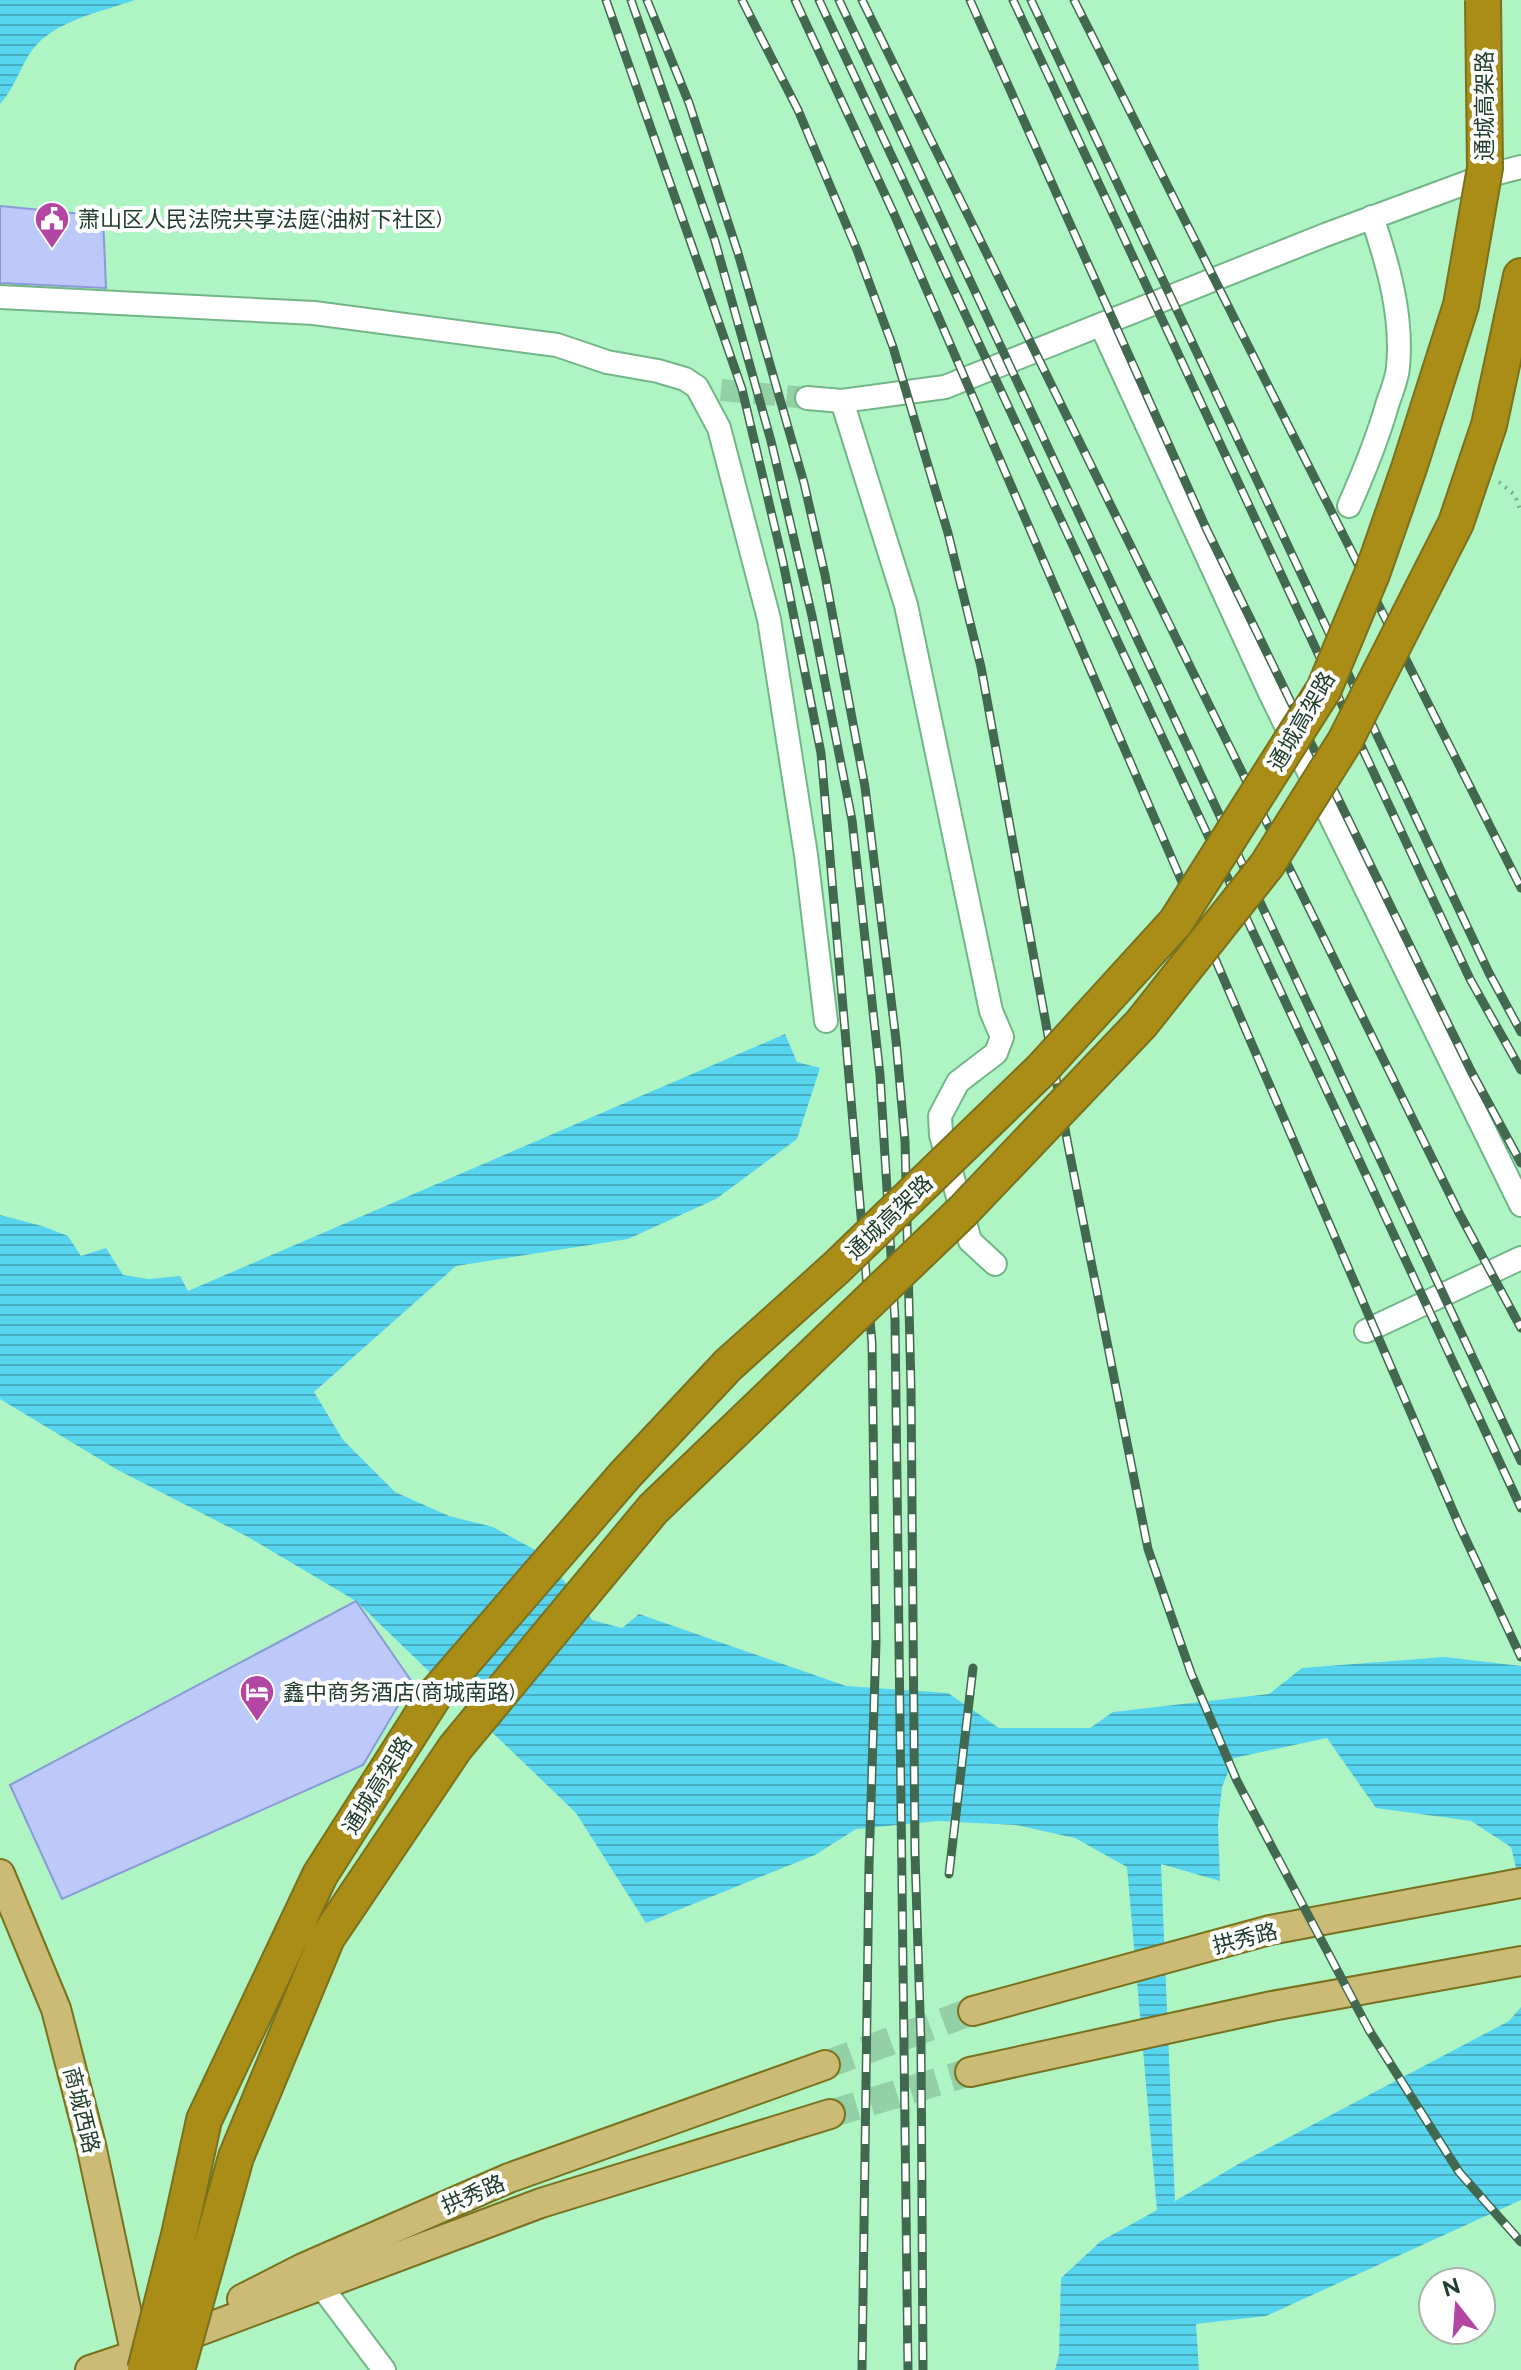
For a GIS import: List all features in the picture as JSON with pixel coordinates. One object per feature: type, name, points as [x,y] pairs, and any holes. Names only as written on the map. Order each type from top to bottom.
[{"type":"highway","name":"通城高架路","points":[[138,2366],[179,2235],[204,2120],[320,1875],[434,1696],[625,1475],[728,1365],[836,1268],[1041,1070],[1176,922],[1324,689],[1377,561],[1461,305],[1485,168],[1483,0]]},
{"type":"highway","name":"通城高架路","points":[[177,2370],[236,2157],[327,1938],[455,1748],[653,1509],[963,1211],[1141,1024],[1267,865],[1345,741],[1456,523],[1489,425],[1521,276]]},
{"type":"main road","name":"商城西路","points":[[0,1874],[56,2009],[91,2145],[138,2366]]},
{"type":"main road","name":"拱秀路","points":[[973,2011],[1270,1930],[1508,1885]]},
{"type":"main road","points":[[970,2072],[1272,2006],[1514,1962]]},
{"type":"main road","name":"拱秀路","points":[[138,2366],[303,2268],[509,2178],[825,2065]]},
{"type":"main road","name":"拱秀路","points":[[90,2370],[138,2366],[321,2286],[541,2203],[830,2114]]},
{"type":"street","points":[[807,398],[842,401],[945,387],[1372,217],[1482,177],[1521,167]]},
{"type":"street","points":[[1349,506],[1378,438],[1398,370],[1399,339],[1391,281],[1372,217]]},
{"type":"street","points":[[0,297],[314,313],[557,345],[607,362],[685,379],[697,387],[721,390]]},
{"type":"street","points":[[1101,325],[1270,693],[1521,1205]]},
{"type":"street","points":[[697,387],[719,428],[769,619],[806,855],[826,1021]]},
{"type":"street","points":[[842,401],[906,605],[991,1011],[1002,1037],[996,1053],[958,1082],[940,1116],[941,1135],[970,1241],[995,1264]]},
{"type":"street","points":[[1366,1331],[1521,1258]]},
{"type":"street","points":[[321,2286],[384,2370]]},
{"type":"water","points":[[0,0],[135,0],[80,18],[43,39],[28,56],[0,104]]},
{"type":"water","points":[[785,1034],[797,1062],[820,1068],[797,1139],[716,1199],[628,1239],[456,1266],[314,1392],[343,1440],[395,1492],[449,1516],[493,1527],[541,1553],[592,1620],[622,1628],[639,1614],[846,1686],[948,1693],[999,1728],[1090,1728],[1113,1712],[1269,1694],[1302,1668],[1445,1657],[1521,1666],[1521,1888],[1511,1847],[1471,1821],[1376,1808],[1327,1738],[1234,1758],[1222,1787],[1218,1824],[1220,1881],[1161,1864],[1175,2201],[1242,2162],[1509,2021],[1521,2007],[1521,2200],[1266,2316],[1196,2324],[1199,2370],[1055,2370],[1059,2355],[1061,2278],[1101,2241],[1157,2210],[1127,1867],[1075,1838],[1016,1825],[938,1821],[856,1829],[815,1855],[646,1923],[576,1813],[356,1601],[248,1537],[116,1469],[0,1399],[0,1215],[68,1236],[81,1256],[106,1248],[123,1275],[149,1279],[180,1276],[188,1291]]},
{"type":"building","name":"萧山区人民法院共享法庭(油树下社区)","points":[[0,206],[103,216],[106,288],[0,283]]},
{"type":"building","name":"鑫中商务酒店(商城南路)","points":[[356,1601],[412,1682],[363,1765],[62,1899],[10,1785]]},
{"type":"tunnel","points":[[721,390],[807,398]]},
{"type":"tunnel","points":[[825,2065],[973,2011]]},
{"type":"tunnel","points":[[830,2114],[970,2072]]},
{"type":"railway","points":[[606,0],[742,389],[783,562],[821,753],[872,1343],[876,1642],[869,1866],[862,2370]]},
{"type":"railway","points":[[631,0],[715,241],[771,441],[812,616],[852,820],[880,1075],[895,1320],[908,2370]]},
{"type":"railway","points":[[647,0],[689,103],[738,253],[804,483],[825,575],[865,787],[896,1040],[905,1141],[911,1389],[923,2370]]},
{"type":"railway","points":[[742,0],[798,110],[857,250],[893,347],[948,533],[981,667],[1068,1145],[1148,1549],[1191,1673],[1237,1781],[1369,2030],[1459,2172],[1521,2242]]},
{"type":"railway","points":[[795,0],[894,214],[1460,1527],[1521,1657]]},
{"type":"railway","points":[[819,0],[1521,1508]]},
{"type":"railway","points":[[839,0],[1521,1461]]},
{"type":"railway","points":[[862,0],[1459,1213],[1521,1328]]},
{"type":"railway","points":[[970,0],[1206,528],[1471,1071],[1521,1163]]},
{"type":"railway","points":[[1013,0],[1470,979],[1521,1070]]},
{"type":"railway","points":[[1031,0],[1489,973],[1521,1032]]},
{"type":"railway","points":[[1074,0],[1521,888]]},
{"type":"railway","points":[[949,1874],[973,1668]]},
{"type":"place","name":"萧山区人民法院共享法庭(油树下社区)","points":[[52,250]]},
{"type":"place","name":"鑫中商务酒店(商城南路)","points":[[257,1723]]}]
